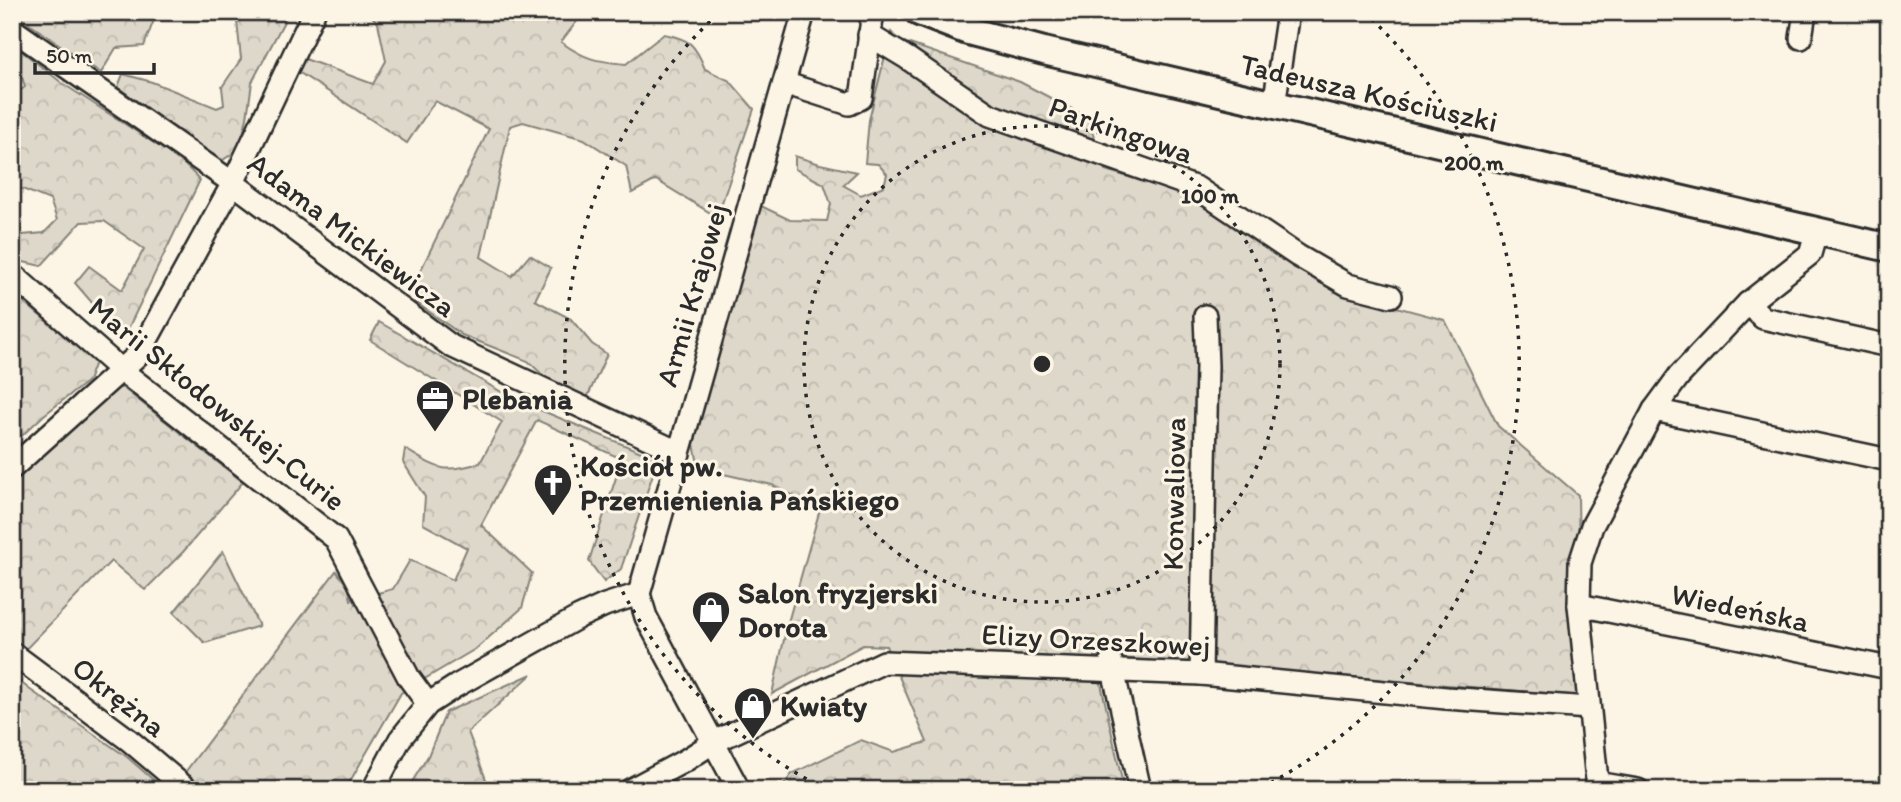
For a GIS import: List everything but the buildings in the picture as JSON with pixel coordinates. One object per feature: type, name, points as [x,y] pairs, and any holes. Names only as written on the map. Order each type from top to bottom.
[{"type":"main road","name":"Tadeusza Kościuszki","points":[[919,12],[981,35],[1889,248]]},
{"type":"street","points":[[12,468],[139,354],[233,183],[314,12]]},
{"type":"street","name":"Armii Krajowej","points":[[639,594],[804,12]]},
{"type":"street","points":[[784,83],[849,104],[862,98],[873,12]]},
{"type":"street","points":[[1274,105],[1288,12]]},
{"type":"street","points":[[1801,38],[1805,12]]},
{"type":"street","name":"Adama Mickiewicza","points":[[12,29],[233,183],[451,346],[678,452]]},
{"type":"street","name":"Parkingowa","points":[[869,35],[990,115],[1197,188],[1298,256],[1348,285],[1391,296]]},
{"type":"street","points":[[1638,790],[1597,786],[1579,605],[1580,563],[1592,526],[1654,410],[1679,376],[1748,303],[1810,254],[1816,233]]},
{"type":"street","name":"Marii Skłodowskiej-Curie","points":[[12,274],[121,370],[336,539],[409,678],[428,704]]},
{"type":"street","points":[[1748,303],[1763,318],[1889,346]]},
{"type":"street","name":"Konwaliowa","points":[[1201,674],[1207,366],[1205,316]]},
{"type":"street","points":[[1654,410],[1889,460]]},
{"type":"street","points":[[373,790],[400,740],[428,704],[579,617],[639,594],[646,617],[739,790]]},
{"type":"street","name":"Wiedeńska","points":[[1579,605],[1889,668]]},
{"type":"street","name":"Okrężna","points":[[12,653],[129,740],[188,790]]},
{"type":"street","name":"Elizy Orzeszkowej","points":[[630,790],[687,760],[714,742],[884,662],[1112,665],[1446,698],[1589,708]]},
{"type":"street","points":[[1112,665],[1140,790]]},
{"type":"green space","points":[[12,12],[157,12],[144,46],[116,48],[101,73]]},
{"type":"green space","points":[[236,12],[289,12],[252,82],[239,149],[223,160],[189,141],[118,87],[123,74],[152,82],[217,108],[224,105],[222,87],[241,59]]},
{"type":"green space","points":[[368,12],[584,12],[561,42],[577,53],[626,64],[664,34],[680,38],[694,48],[705,69],[730,81],[754,109],[717,217],[656,180],[632,193],[626,166],[584,139],[523,122],[510,126],[481,257],[512,276],[530,255],[551,268],[535,300],[571,319],[592,344],[607,354],[586,400],[547,379],[528,361],[462,335],[415,302],[415,282],[489,129],[435,101],[407,143],[294,69],[305,59],[373,84],[386,61],[378,23]]},
{"type":"green space","points":[[891,32],[898,40],[1020,82],[1087,117],[1105,170],[1224,206],[1348,294],[1445,320],[1498,426],[1578,495],[1581,696],[1095,656],[1124,790],[780,790],[792,774],[861,740],[894,752],[927,742],[886,646],[863,645],[772,694],[787,626],[820,509],[772,485],[715,472],[698,464],[694,444],[757,204],[790,220],[827,221],[831,204],[824,184],[795,169],[795,156],[857,172],[843,185],[861,195],[884,186],[887,174],[878,164],[865,163],[869,120]]},
{"type":"green space","points":[[14,45],[62,83],[180,160],[200,180],[126,333],[112,326],[75,283],[89,266],[122,290],[144,249],[104,221],[81,222],[41,266],[19,261],[12,254],[12,236],[44,233],[57,220],[50,200],[12,187],[12,97],[25,87],[22,77],[12,71]]},
{"type":"green space","points":[[12,292],[95,362],[88,381],[44,415],[12,445]]},
{"type":"green space","points":[[379,322],[514,399],[658,459],[621,569],[604,582],[589,561],[622,459],[537,420],[481,525],[532,573],[522,608],[477,648],[401,693],[345,790],[202,790],[183,775],[336,571],[348,586],[351,600],[393,589],[410,560],[453,580],[467,548],[423,524],[425,497],[403,462],[405,449],[441,468],[480,463],[502,422],[370,340]]},
{"type":"green space","points":[[114,388],[123,388],[243,482],[183,552],[145,590],[111,561],[22,653],[12,645],[12,479]]},
{"type":"green space","points":[[223,551],[259,626],[205,643],[174,612]]},
{"type":"green space","points":[[532,674],[468,732],[490,790],[407,790],[428,756],[446,712]]},
{"type":"green space","points":[[12,675],[127,757],[165,790],[12,790]]},
{"type":"place","name":"Plebania","points":[[435,433]]},
{"type":"place","name":"Kościół pw. Przemienienia Pańskiego","points":[[553,517]]},
{"type":"place","name":"Salon fryzjerski Dorota","points":[[711,644]]},
{"type":"place","name":"Kwiaty","points":[[753,740]]}]
